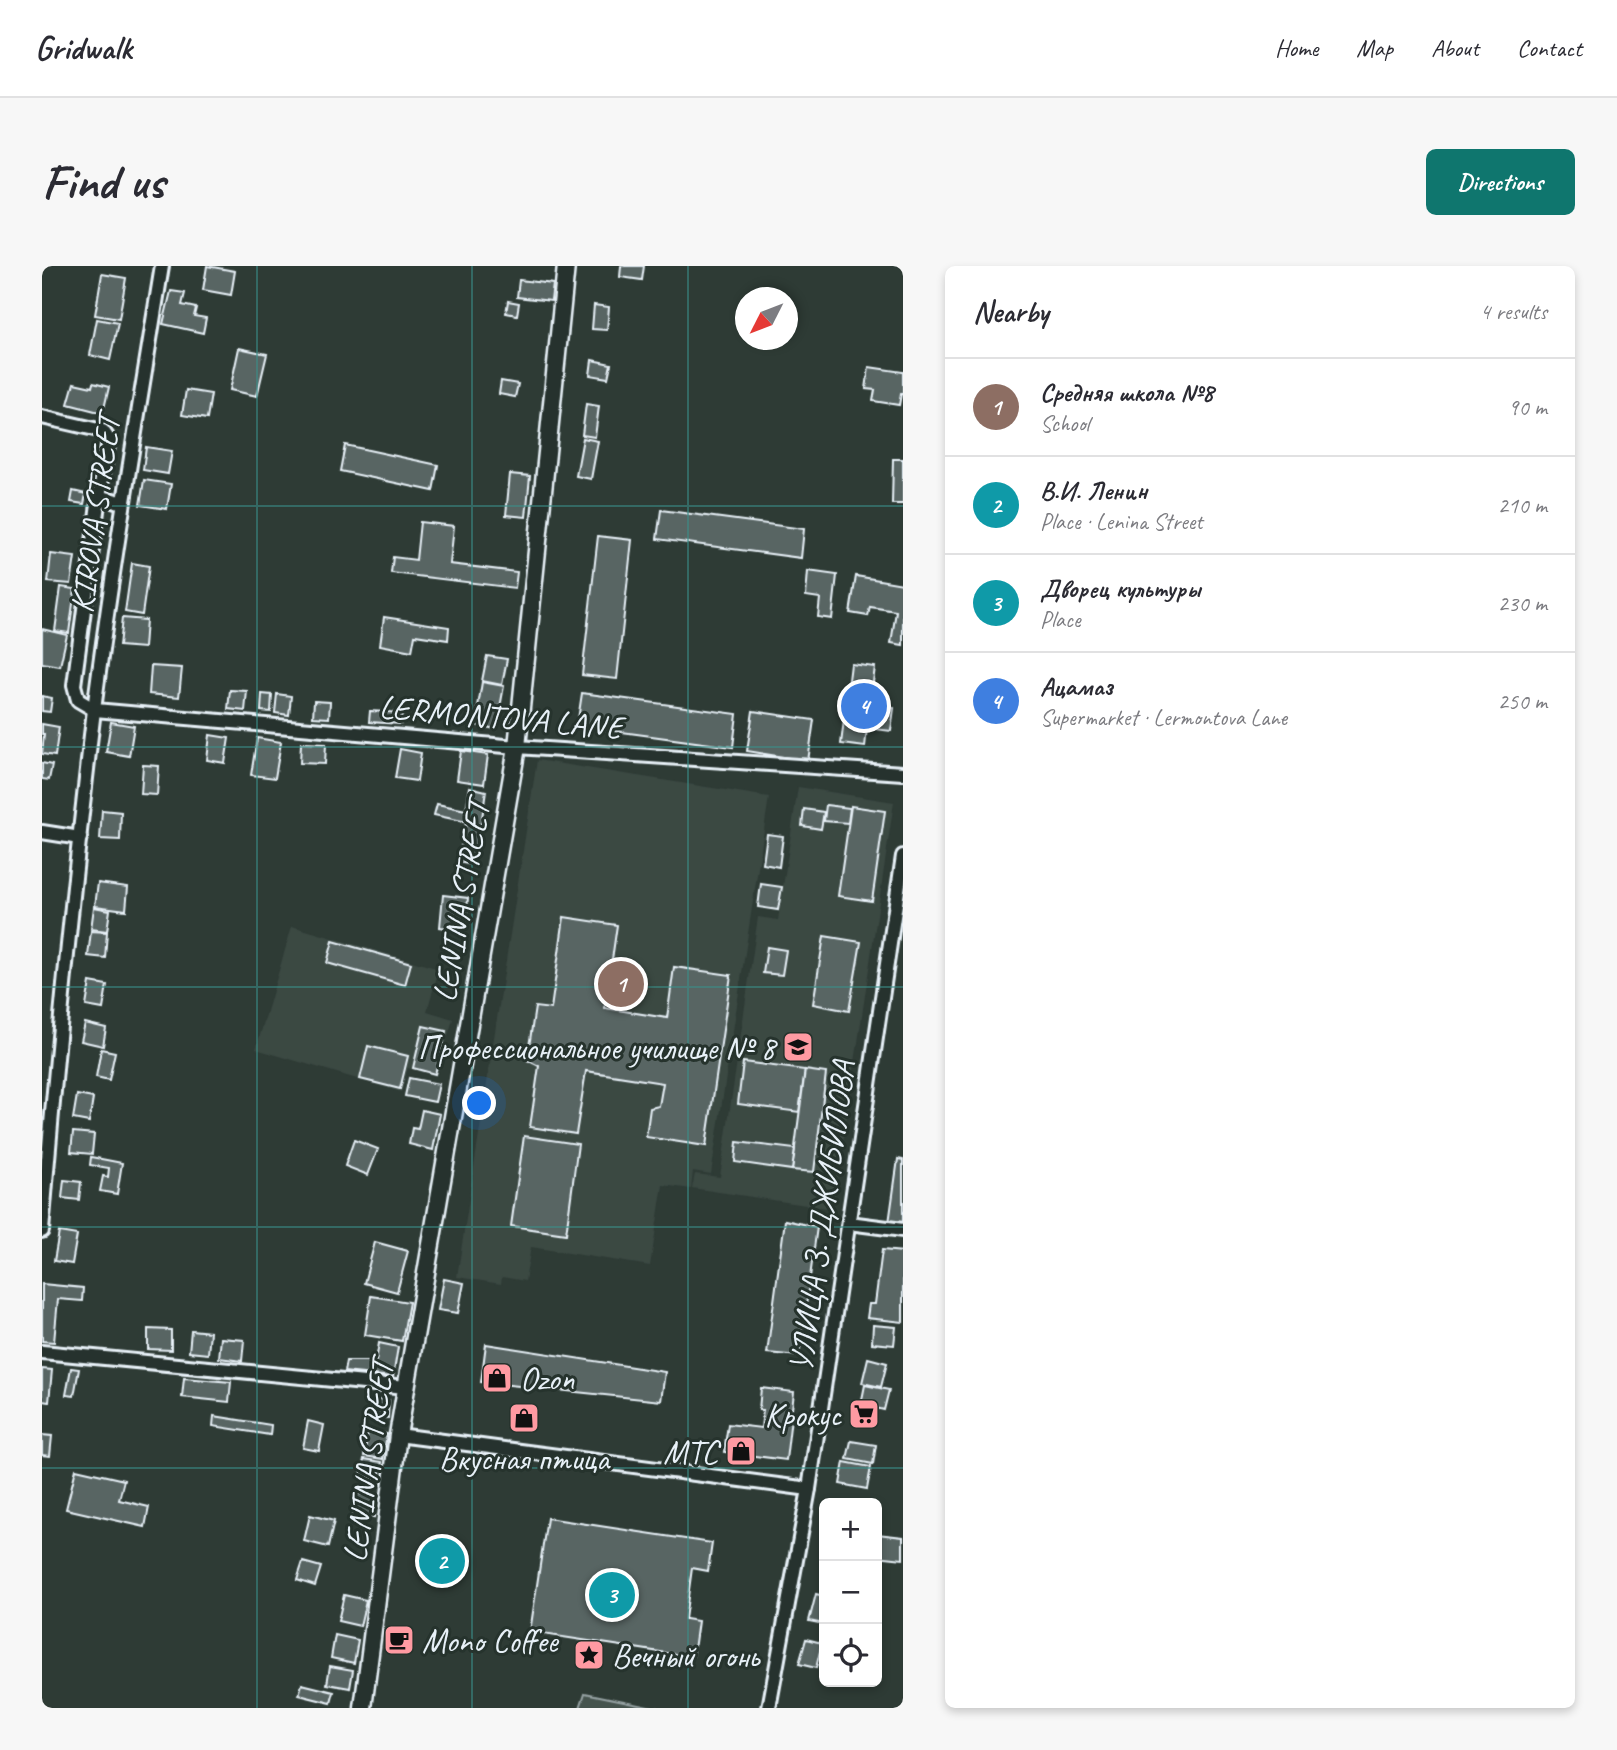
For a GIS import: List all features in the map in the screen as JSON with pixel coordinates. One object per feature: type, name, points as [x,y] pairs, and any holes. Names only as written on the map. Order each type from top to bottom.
[{"type":"street","name":"KIROVA STREET","points":[[42,1231],[94,710],[123,503],[162,266]]},
{"type":"street","name":"LENINA STREET","points":[[363,1708],[398,1435],[517,747],[566,266]]},
{"type":"street","points":[[42,417],[103,431],[109,440],[74,685],[78,700],[94,710]]},
{"type":"street","points":[[99,496],[123,503]]},
{"type":"street","name":"LERMONTOVA LANE","points":[[94,710],[517,747],[903,773]]},
{"type":"street","points":[[42,832],[80,838]]},
{"type":"street","name":"УЛИЦА З. ДЖИБИЛОВА","points":[[769,1708],[809,1489],[903,856]]},
{"type":"street","points":[[849,1223],[903,1230]]},
{"type":"street","points":[[42,1352],[406,1387]]},
{"type":"street","points":[[398,1435],[809,1489]]},
{"type":"shaded area","points":[[537,760],[769,797],[711,1174],[693,1171],[691,1189],[663,1185],[650,1266],[531,1247],[525,1281],[502,1277],[501,1284],[457,1277]]},
{"type":"shaded area","name":"Профессиональное училище № 8","points":[[798,787],[894,802],[833,1209],[692,1188],[695,1174],[720,1177],[758,917],[778,920]]},
{"type":"shaded area","points":[[292,926],[439,969],[427,1011],[453,1019],[436,1076],[408,1068],[401,1092],[256,1049]]},
{"type":"shaded area","points":[[585,1693],[658,1708],[580,1708]]},
{"type":"building","points":[[207,266],[235,271],[231,295],[203,290]]},
{"type":"building","points":[[621,266],[644,266],[642,280],[620,277]]},
{"type":"building","points":[[102,274],[126,278],[119,319],[95,315]]},
{"type":"building","points":[[519,280],[553,284],[551,301],[517,297]]},
{"type":"building","points":[[171,291],[185,293],[182,305],[196,308],[194,316],[206,318],[203,333],[163,324]]},
{"type":"building","points":[[508,301],[519,303],[517,315],[506,313]]},
{"type":"building","points":[[594,305],[609,307],[607,330],[592,329]]},
{"type":"building","points":[[97,319],[118,323],[110,360],[90,355]]},
{"type":"building","points":[[239,348],[267,354],[257,396],[230,390]]},
{"type":"building","points":[[592,360],[611,364],[608,378],[590,375]]},
{"type":"building","points":[[869,367],[903,372],[903,394],[899,405],[873,401],[875,390],[866,389]]},
{"type":"building","points":[[501,381],[518,384],[515,397],[499,394]]},
{"type":"building","points":[[74,383],[92,387],[93,383],[109,387],[103,413],[68,404]]},
{"type":"building","points":[[186,390],[211,394],[207,419],[182,415]]},
{"type":"building","points":[[586,404],[599,406],[595,437],[582,435]]},
{"type":"building","points":[[583,438],[598,441],[591,479],[576,476]]},
{"type":"building","points":[[345,445],[438,465],[433,491],[340,471]]},
{"type":"building","points":[[146,447],[172,451],[168,474],[143,470]]},
{"type":"building","points":[[893,459],[903,459],[903,504],[892,504]]},
{"type":"building","points":[[510,474],[530,476],[526,517],[506,515]]},
{"type":"building","points":[[144,480],[171,484],[167,509],[140,505]]},
{"type":"building","points":[[73,491],[86,494],[84,504],[71,502]]},
{"type":"building","points":[[661,510],[804,529],[801,558],[657,539]]},
{"type":"building","points":[[420,522],[454,526],[450,564],[517,572],[515,588],[391,573],[393,557],[416,560]]},
{"type":"building","points":[[598,536],[632,540],[617,679],[582,675]]},
{"type":"building","points":[[51,554],[75,557],[71,584],[48,582]]},
{"type":"building","points":[[132,563],[149,566],[142,615],[125,612]]},
{"type":"building","points":[[808,571],[837,575],[832,619],[818,617],[820,598],[806,596]]},
{"type":"building","points":[[856,576],[903,584],[903,645],[891,643],[896,611],[870,607],[868,616],[850,613]]},
{"type":"building","points":[[61,587],[75,589],[69,633],[55,631]]},
{"type":"building","points":[[384,617],[449,627],[448,640],[415,635],[412,651],[380,645]]},
{"type":"building","points":[[122,618],[146,620],[144,648],[119,646]]},
{"type":"building","points":[[42,629],[67,635],[60,666],[42,663]]},
{"type":"building","points":[[487,656],[507,659],[502,685],[482,681]]},
{"type":"building","points":[[851,664],[875,667],[870,705],[894,708],[891,731],[867,728],[865,747],[841,744]]},
{"type":"building","points":[[151,666],[182,668],[179,697],[149,694]]},
{"type":"building","points":[[482,682],[504,686],[496,729],[475,725]]},
{"type":"building","points":[[230,690],[247,691],[245,711],[228,709]]},
{"type":"building","points":[[582,693],[737,714],[733,747],[577,726]]},
{"type":"building","points":[[262,694],[272,695],[271,712],[261,711]]},
{"type":"building","points":[[277,694],[291,696],[289,715],[275,713]]},
{"type":"building","points":[[42,696],[52,698],[50,712],[42,711]]},
{"type":"building","points":[[314,701],[330,702],[329,718],[313,717]]},
{"type":"building","points":[[370,711],[402,713],[401,724],[369,722]]},
{"type":"building","points":[[753,711],[814,720],[808,761],[747,751]]},
{"type":"building","points":[[111,722],[134,726],[129,756],[106,752]]},
{"type":"building","points":[[42,724],[59,727],[55,756],[42,754]]},
{"type":"building","points":[[210,735],[229,738],[225,763],[207,760]]},
{"type":"building","points":[[257,738],[281,742],[275,778],[251,775]]},
{"type":"building","points":[[301,743],[326,744],[325,764],[300,763]]},
{"type":"building","points":[[400,749],[421,753],[417,781],[395,778]]},
{"type":"building","points":[[461,751],[488,755],[484,784],[457,780]]},
{"type":"building","points":[[42,763],[52,765],[49,780],[42,779]]},
{"type":"building","points":[[143,765],[159,766],[157,795],[141,794]]},
{"type":"building","points":[[470,787],[486,791],[481,825],[434,815],[437,804],[466,810]]},
{"type":"building","points":[[826,805],[850,808],[848,823],[824,821]]},
{"type":"building","points":[[851,806],[885,811],[872,901],[838,896]]},
{"type":"building","points":[[804,809],[824,812],[821,829],[802,826]]},
{"type":"building","points":[[102,810],[121,812],[120,840],[100,839]]},
{"type":"building","points":[[466,823],[481,826],[473,865],[458,862]]},
{"type":"building","points":[[767,834],[783,836],[779,867],[763,864]]},
{"type":"building","points":[[98,883],[128,887],[126,910],[95,906]]},
{"type":"building","points":[[761,884],[782,887],[778,910],[758,907]]},
{"type":"building","points":[[443,895],[468,898],[465,930],[440,927]]},
{"type":"building","points":[[94,907],[110,910],[107,931],[91,929]]},
{"type":"building","points":[[564,917],[617,925],[605,1008],[667,1018],[674,967],[731,975],[706,1146],[646,1137],[650,1108],[659,1106],[663,1083],[586,1071],[576,1134],[530,1127],[539,1066],[527,1060],[535,1007],[551,1009]]},
{"type":"building","points":[[91,931],[107,932],[105,958],[88,956]]},
{"type":"building","points":[[824,936],[861,942],[849,1011],[813,1004]]},
{"type":"building","points":[[333,941],[411,963],[405,985],[327,963]]},
{"type":"building","points":[[767,947],[786,950],[782,975],[763,973]]},
{"type":"building","points":[[90,982],[107,985],[103,1009],[86,1006]]},
{"type":"building","points":[[85,1023],[106,1028],[103,1046],[81,1041]]},
{"type":"building","points":[[423,1026],[446,1031],[435,1074],[413,1068]]},
{"type":"building","points":[[368,1046],[408,1056],[400,1089],[360,1079]]},
{"type":"building","points":[[101,1049],[115,1052],[109,1080],[96,1077]]},
{"type":"building","points":[[743,1062],[805,1070],[799,1112],[738,1104]]},
{"type":"building","points":[[805,1070],[826,1073],[814,1172],[792,1170]]},
{"type":"building","points":[[409,1078],[439,1084],[435,1102],[405,1096]]},
{"type":"building","points":[[77,1095],[93,1098],[89,1122],[73,1119]]},
{"type":"building","points":[[422,1110],[440,1114],[433,1150],[409,1144],[412,1128],[418,1129]]},
{"type":"building","points":[[73,1132],[94,1134],[92,1154],[71,1152]]},
{"type":"building","points":[[524,1136],[578,1144],[566,1234],[511,1226]]},
{"type":"building","points":[[354,1140],[378,1149],[368,1175],[345,1166]]},
{"type":"building","points":[[737,1142],[795,1149],[792,1170],[735,1162]]},
{"type":"building","points":[[91,1157],[122,1163],[117,1194],[100,1191],[103,1176],[108,1177],[109,1168],[90,1165]]},
{"type":"building","points":[[898,1159],[903,1160],[903,1225],[889,1223]]},
{"type":"building","points":[[64,1180],[81,1182],[79,1200],[62,1198]]},
{"type":"building","points":[[785,1220],[817,1227],[799,1356],[767,1353]]},
{"type":"building","points":[[59,1232],[77,1235],[72,1264],[54,1261]]},
{"type":"building","points":[[375,1242],[408,1251],[397,1292],[364,1283]]},
{"type":"building","points":[[882,1250],[903,1252],[903,1322],[867,1318],[869,1304],[875,1304]]},
{"type":"building","points":[[444,1279],[464,1283],[458,1313],[438,1310]]},
{"type":"building","points":[[42,1284],[83,1288],[82,1301],[58,1299],[54,1342],[42,1341]]},
{"type":"building","points":[[371,1296],[409,1302],[402,1341],[365,1335]]},
{"type":"building","points":[[873,1325],[896,1327],[894,1345],[872,1343]]},
{"type":"building","points":[[148,1329],[171,1330],[171,1350],[148,1349]]},
{"type":"building","points":[[191,1330],[210,1332],[208,1354],[189,1352]]},
{"type":"building","points":[[221,1338],[244,1340],[242,1361],[219,1358]]},
{"type":"building","points":[[379,1343],[398,1347],[393,1377],[344,1372],[346,1361],[376,1361]]},
{"type":"building","points":[[486,1344],[665,1372],[661,1401],[481,1382]]},
{"type":"building","points":[[868,1358],[887,1363],[881,1387],[862,1383]]},
{"type":"building","points":[[71,1368],[79,1369],[74,1396],[66,1395]]},
{"type":"building","points":[[42,1369],[52,1370],[49,1402],[42,1401]]},
{"type":"building","points":[[184,1378],[231,1382],[229,1402],[182,1397]]},
{"type":"building","points":[[865,1385],[889,1390],[884,1410],[876,1408],[873,1422],[858,1419]]},
{"type":"building","points":[[761,1388],[794,1392],[786,1460],[724,1452],[728,1424],[761,1428]]},
{"type":"building","points":[[376,1399],[389,1400],[388,1418],[375,1417]]},
{"type":"building","points":[[214,1416],[271,1425],[270,1435],[213,1426]]},
{"type":"building","points":[[308,1421],[324,1425],[319,1451],[303,1448]]},
{"type":"building","points":[[368,1431],[387,1434],[383,1459],[364,1456]]},
{"type":"building","points":[[42,1435],[52,1436],[50,1456],[42,1455]]},
{"type":"building","points":[[851,1441],[876,1445],[873,1464],[847,1459]]},
{"type":"building","points":[[364,1459],[382,1462],[379,1479],[361,1476]]},
{"type":"building","points":[[844,1462],[871,1467],[867,1489],[840,1484]]},
{"type":"building","points":[[76,1469],[124,1480],[119,1500],[149,1507],[145,1527],[66,1509]]},
{"type":"building","points":[[356,1493],[376,1496],[374,1517],[353,1514]]},
{"type":"building","points":[[310,1515],[334,1521],[328,1547],[304,1541]]},
{"type":"building","points":[[547,1518],[712,1543],[708,1571],[692,1568],[685,1619],[698,1621],[693,1657],[530,1632]]},
{"type":"building","points":[[882,1535],[903,1537],[903,1559],[882,1557]]},
{"type":"building","points":[[303,1562],[321,1567],[315,1586],[297,1580]]},
{"type":"building","points":[[816,1594],[819,1595],[819,1623],[809,1621]]},
{"type":"building","points":[[344,1595],[366,1600],[360,1626],[338,1621]]},
{"type":"building","points":[[335,1635],[358,1640],[354,1663],[331,1658]]},
{"type":"building","points":[[806,1639],[819,1642],[816,1668],[799,1664]]},
{"type":"building","points":[[330,1666],[353,1670],[350,1688],[327,1684]]},
{"type":"building","points":[[302,1684],[334,1692],[331,1703],[299,1695]]},
{"type":"place","name":"Ацамаз","points":[[864,706]]},
{"type":"place","name":"Средняя школа №8","points":[[621,984]]},
{"type":"place","name":"Профессиональное училище № 8","points":[[798,1047]]},
{"type":"place","name":"Ozon","points":[[497,1378]]},
{"type":"place","name":"Крокус","points":[[864,1414]]},
{"type":"place","name":"Вкусная птица","points":[[524,1418]]},
{"type":"place","name":"МТС","points":[[741,1451]]},
{"type":"place","name":"В.И. Ленин","points":[[442,1561]]},
{"type":"place","name":"Дворец культуры","points":[[612,1595]]},
{"type":"place","name":"Mono Coffee","points":[[399,1640]]},
{"type":"place","name":"Вечный огонь","points":[[589,1655]]}]
